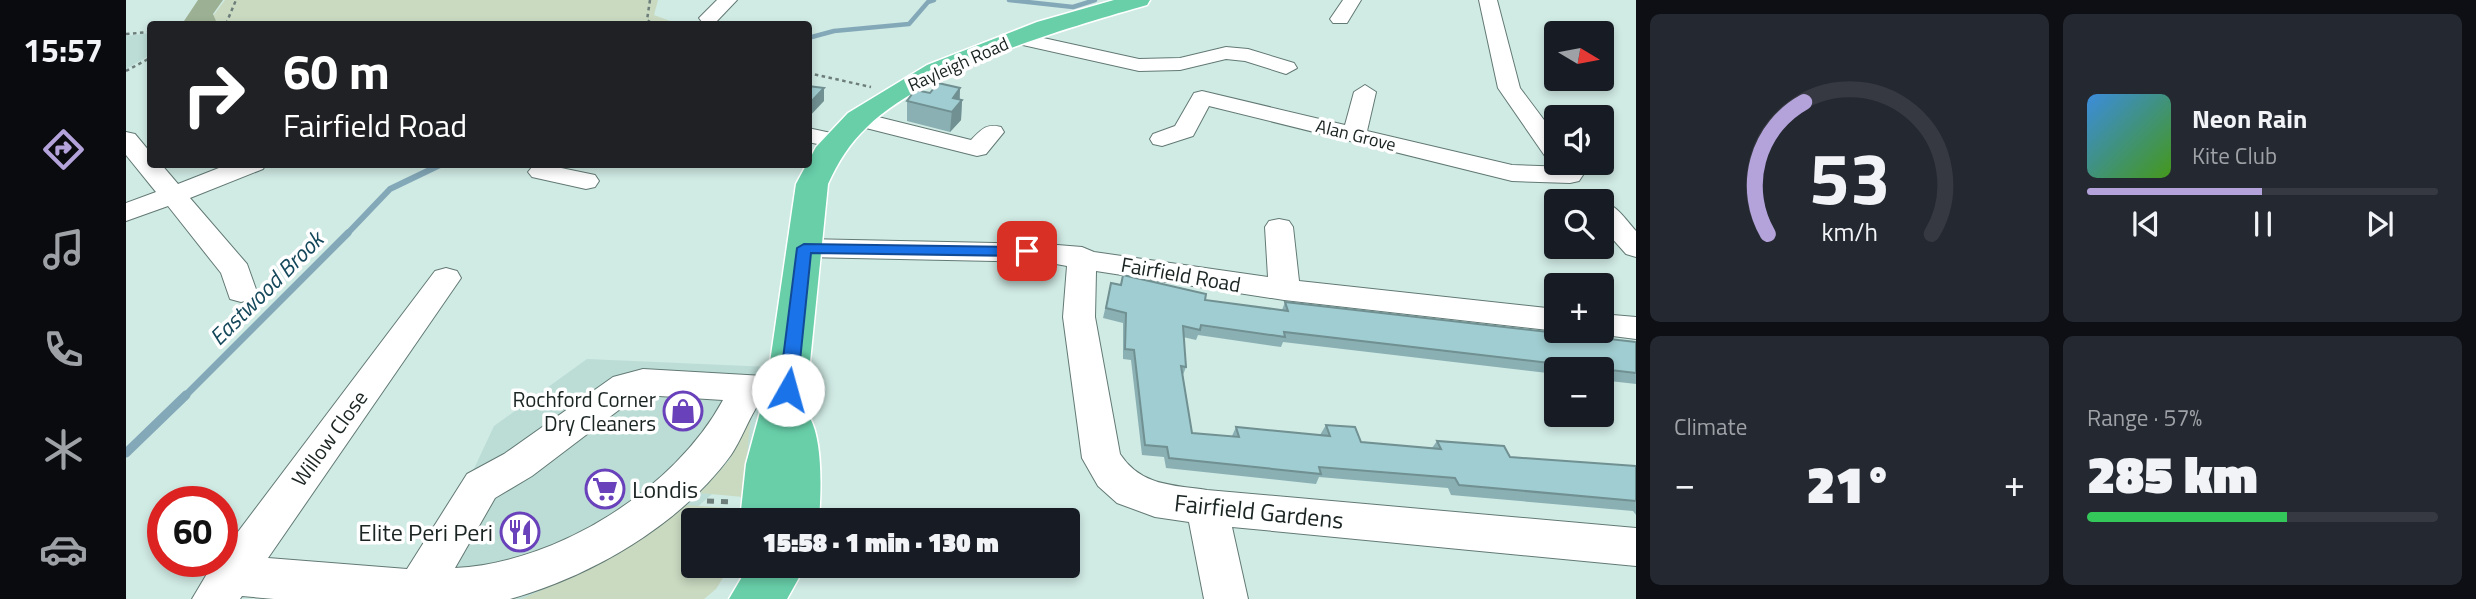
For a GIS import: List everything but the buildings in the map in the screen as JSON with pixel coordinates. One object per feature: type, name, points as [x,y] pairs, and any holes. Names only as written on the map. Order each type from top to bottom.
[{"type":"main road","name":"Rayleigh Road","points":[[751,508],[770,464],[771,389],[804,248],[812,184],[822,138],[859,120],[896,93],[936,71],[1016,38],[1139,0]]},
{"type":"main road","name":"Rayleigh Road","points":[[771,389],[797,484],[795,508]]},
{"type":"main road","points":[[750,599],[756,578]]},
{"type":"main road","points":[[756,599],[771,578]]},
{"type":"street","points":[[709,18],[728,0]]},
{"type":"street","points":[[1340,19],[1352,0]]},
{"type":"street","points":[[1488,0],[1510,88],[1544,137]]},
{"type":"street","points":[[1016,38],[1139,65],[1181,64],[1235,53],[1286,68]]},
{"type":"street","points":[[1354,135],[1365,92]]},
{"type":"street","name":"Alan Grove","points":[[1162,139],[1184,131],[1202,97],[1512,173],[1544,167]]},
{"type":"street","points":[[859,120],[978,149],[992,132]]},
{"type":"street","points":[[126,139],[147,163]]},
{"type":"street","points":[[152,168],[175,194],[239,281]]},
{"type":"street","points":[[126,213],[243,168]]},
{"type":"street","points":[[1572,175],[1584,189]]},
{"type":"street","points":[[1614,223],[1636,248]]},
{"type":"street","points":[[1279,227],[1284,290]]},
{"type":"street","name":"Fairfield Road","points":[[804,248],[973,249],[1082,256],[1174,274],[1284,290],[1544,319]]},
{"type":"street","name":"Fairfield Gardens","points":[[1082,256],[1079,317],[1101,458],[1112,475],[1131,491],[1155,499],[1207,507],[1636,547]]},
{"type":"street","name":"Willow Close","points":[[222,587],[446,278]]},
{"type":"street","points":[[1614,326],[1636,328]]},
{"type":"street","points":[[419,589],[481,485],[519,465],[616,391],[643,382],[771,389]]},
{"type":"street","points":[[222,587],[419,589],[477,585],[522,575],[628,524],[696,470],[726,433],[739,401],[771,389]]},
{"type":"street","points":[[1207,507],[1226,599]]},
{"type":"path","points":[[227,21],[236,0]]},
{"type":"path","points":[[648,21],[650,0]]},
{"type":"path","points":[[126,34],[147,32]]},
{"type":"path","points":[[126,71],[147,60]]},
{"type":"path","points":[[812,74],[896,93]]},
{"type":"path","points":[[700,500],[736,508]]},
{"type":"shaded area","points":[[198,0],[223,0],[213,14],[216,21],[184,21]]},
{"type":"shaded area","points":[[225,0],[658,0],[654,15],[670,21],[209,21]]},
{"type":"shaded area","points":[[147,33],[147,57],[126,69],[126,36]]},
{"type":"shaded area","points":[[587,359],[771,367],[756,455],[696,508],[681,508],[681,522],[650,549],[537,599],[413,599],[494,426]]},
{"type":"shaded area","points":[[752,404],[743,497],[700,493],[731,458],[719,450]]},
{"type":"shaded area","points":[[685,505],[728,508],[681,508],[681,578],[723,578],[716,589],[704,599],[522,599],[599,564]]},
{"type":"waterway","name":"Eastwood Brook","points":[[812,37],[834,31],[909,24],[928,2],[934,0]]},
{"type":"waterway","name":"Eastwood Brook","points":[[1009,0],[1073,7],[1095,0]]},
{"type":"waterway","name":"Eastwood Brook","points":[[346,235],[390,189],[434,168]]},
{"type":"waterway","name":"Eastwood Brook","points":[[186,395],[346,235]]},
{"type":"waterway","name":"Eastwood Brook","points":[[126,453],[186,395]]},
{"type":"place","name":"Rochford Corner Dry Cleaners","points":[[683,411]]},
{"type":"place","name":"Londis","points":[[605,489]]},
{"type":"place","name":"Elite Peri Peri","points":[[520,532]]},
{"type":"route","points":[[788,390],[804,248],[1027,251]]}]
